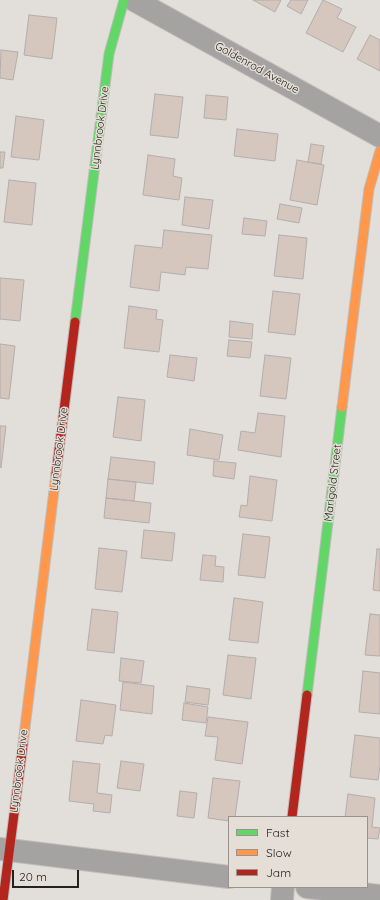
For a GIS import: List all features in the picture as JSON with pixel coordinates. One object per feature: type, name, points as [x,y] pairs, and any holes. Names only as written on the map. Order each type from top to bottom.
[{"type":"street","name":"Lynnbrook Drive","points":[[3,900],[5,849],[109,54],[124,0]]},
{"type":"street","name":"Goldenrod Avenue","points":[[134,0],[380,136]]},
{"type":"street","name":"Marigold Street","points":[[292,816],[369,189],[380,151]]},
{"type":"street","points":[[5,849],[228,877]]},
{"type":"street","points":[[282,900],[283,888]]},
{"type":"street","points":[[315,888],[380,896]]},
{"type":"building","points":[[253,0],[281,0],[275,12]]},
{"type":"building","points":[[291,0],[308,0],[301,14],[287,6]]},
{"type":"building","points":[[323,0],[342,9],[337,18],[356,27],[343,52],[306,33]]},
{"type":"building","points":[[29,15],[57,18],[52,59],[24,55]]},
{"type":"building","points":[[370,35],[380,40],[380,71],[357,59]]},
{"type":"building","points":[[1,50],[18,52],[13,80],[0,78]]},
{"type":"building","points":[[155,94],[183,97],[178,138],[150,135]]},
{"type":"building","points":[[206,95],[228,97],[226,120],[204,118]]},
{"type":"building","points":[[16,116],[44,120],[39,160],[11,157]]},
{"type":"building","points":[[237,129],[278,134],[275,161],[234,156]]},
{"type":"building","points":[[311,144],[324,146],[321,164],[308,162]]},
{"type":"building","points":[[0,152],[5,152],[3,168],[0,168]]},
{"type":"building","points":[[148,155],[175,159],[173,176],[182,178],[179,200],[143,195]]},
{"type":"building","points":[[297,160],[324,165],[317,205],[290,200]]},
{"type":"building","points":[[9,180],[36,183],[32,225],[4,222]]},
{"type":"building","points":[[185,197],[213,200],[209,229],[182,225]]},
{"type":"building","points":[[280,204],[302,208],[299,223],[277,219]]},
{"type":"building","points":[[244,218],[267,221],[265,236],[242,234]]},
{"type":"building","points":[[164,230],[212,235],[208,269],[186,267],[185,275],[161,272],[159,291],[130,287],[135,245],[162,248]]},
{"type":"building","points":[[279,235],[307,238],[303,279],[274,276]]},
{"type":"building","points":[[0,278],[24,280],[20,321],[0,319]]},
{"type":"building","points":[[273,291],[300,294],[295,335],[268,332]]},
{"type":"building","points":[[129,306],[157,310],[156,319],[163,320],[159,352],[124,348]]},
{"type":"building","points":[[230,321],[253,324],[252,339],[229,337]]},
{"type":"building","points":[[229,340],[252,342],[250,358],[227,356]]},
{"type":"building","points":[[0,344],[15,346],[9,399],[0,398]]},
{"type":"building","points":[[170,355],[197,358],[194,381],[167,377]]},
{"type":"building","points":[[265,355],[291,358],[286,399],[260,396]]},
{"type":"building","points":[[118,397],[145,400],[141,441],[113,437]]},
{"type":"building","points":[[258,413],[285,416],[281,457],[238,450],[241,431],[255,433]]},
{"type":"building","points":[[0,426],[6,426],[1,468],[0,467]]},
{"type":"building","points":[[190,429],[223,435],[219,460],[187,455]]},
{"type":"building","points":[[111,457],[155,462],[153,484],[108,479]]},
{"type":"building","points":[[214,461],[236,463],[234,479],[213,476]]},
{"type":"building","points":[[250,476],[277,480],[272,521],[239,517],[241,505],[247,506]]},
{"type":"building","points":[[108,479],[136,482],[134,501],[106,498]]},
{"type":"building","points":[[106,498],[151,503],[149,523],[104,518]]},
{"type":"building","points":[[144,530],[175,533],[172,561],[141,558]]},
{"type":"building","points":[[243,534],[270,537],[265,578],[238,575]]},
{"type":"building","points":[[99,548],[127,551],[122,592],[95,589]]},
{"type":"building","points":[[377,549],[380,549],[380,591],[373,590]]},
{"type":"building","points":[[203,555],[216,556],[215,566],[224,567],[223,582],[200,580]]},
{"type":"building","points":[[234,598],[263,602],[258,643],[229,640]]},
{"type":"building","points":[[92,609],[118,612],[114,653],[87,650]]},
{"type":"building","points":[[370,614],[380,615],[380,656],[365,655]]},
{"type":"building","points":[[228,655],[256,658],[251,699],[223,695]]},
{"type":"building","points":[[121,658],[144,661],[141,683],[119,681]]},
{"type":"building","points":[[363,671],[380,673],[380,714],[359,712]]},
{"type":"building","points":[[123,682],[154,686],[152,714],[120,710]]},
{"type":"building","points":[[187,686],[210,689],[208,705],[185,702]]},
{"type":"building","points":[[81,700],[116,705],[112,736],[105,735],[103,744],[76,741]]},
{"type":"building","points":[[184,703],[208,707],[206,723],[182,720]]},
{"type":"building","points":[[208,717],[248,722],[242,764],[215,760],[218,737],[205,736]]},
{"type":"building","points":[[355,735],[380,738],[380,766],[378,780],[350,777]]},
{"type":"building","points":[[73,761],[100,764],[97,793],[112,795],[110,813],[93,811],[94,804],[69,801]]},
{"type":"building","points":[[121,761],[144,764],[140,791],[117,788]]},
{"type":"building","points":[[213,778],[240,781],[235,816],[228,816],[228,821],[208,818]]},
{"type":"building","points":[[180,791],[197,793],[194,818],[177,816]]},
{"type":"building","points":[[348,794],[375,798],[372,827],[380,828],[378,839],[368,838],[368,816],[345,816]]},
{"type":"traffic: fast","points":[[75,322],[109,54],[124,0]]},
{"type":"traffic: fast","points":[[307,695],[342,407]]},
{"type":"traffic: slow","points":[[342,407],[369,189],[380,151]]},
{"type":"traffic: slow","points":[[23,744],[56,474]]},
{"type":"traffic: jam","points":[[56,474],[75,322]]},
{"type":"traffic: jam","points":[[292,816],[307,695]]},
{"type":"traffic: jam","points":[[3,900],[23,744]]}]
